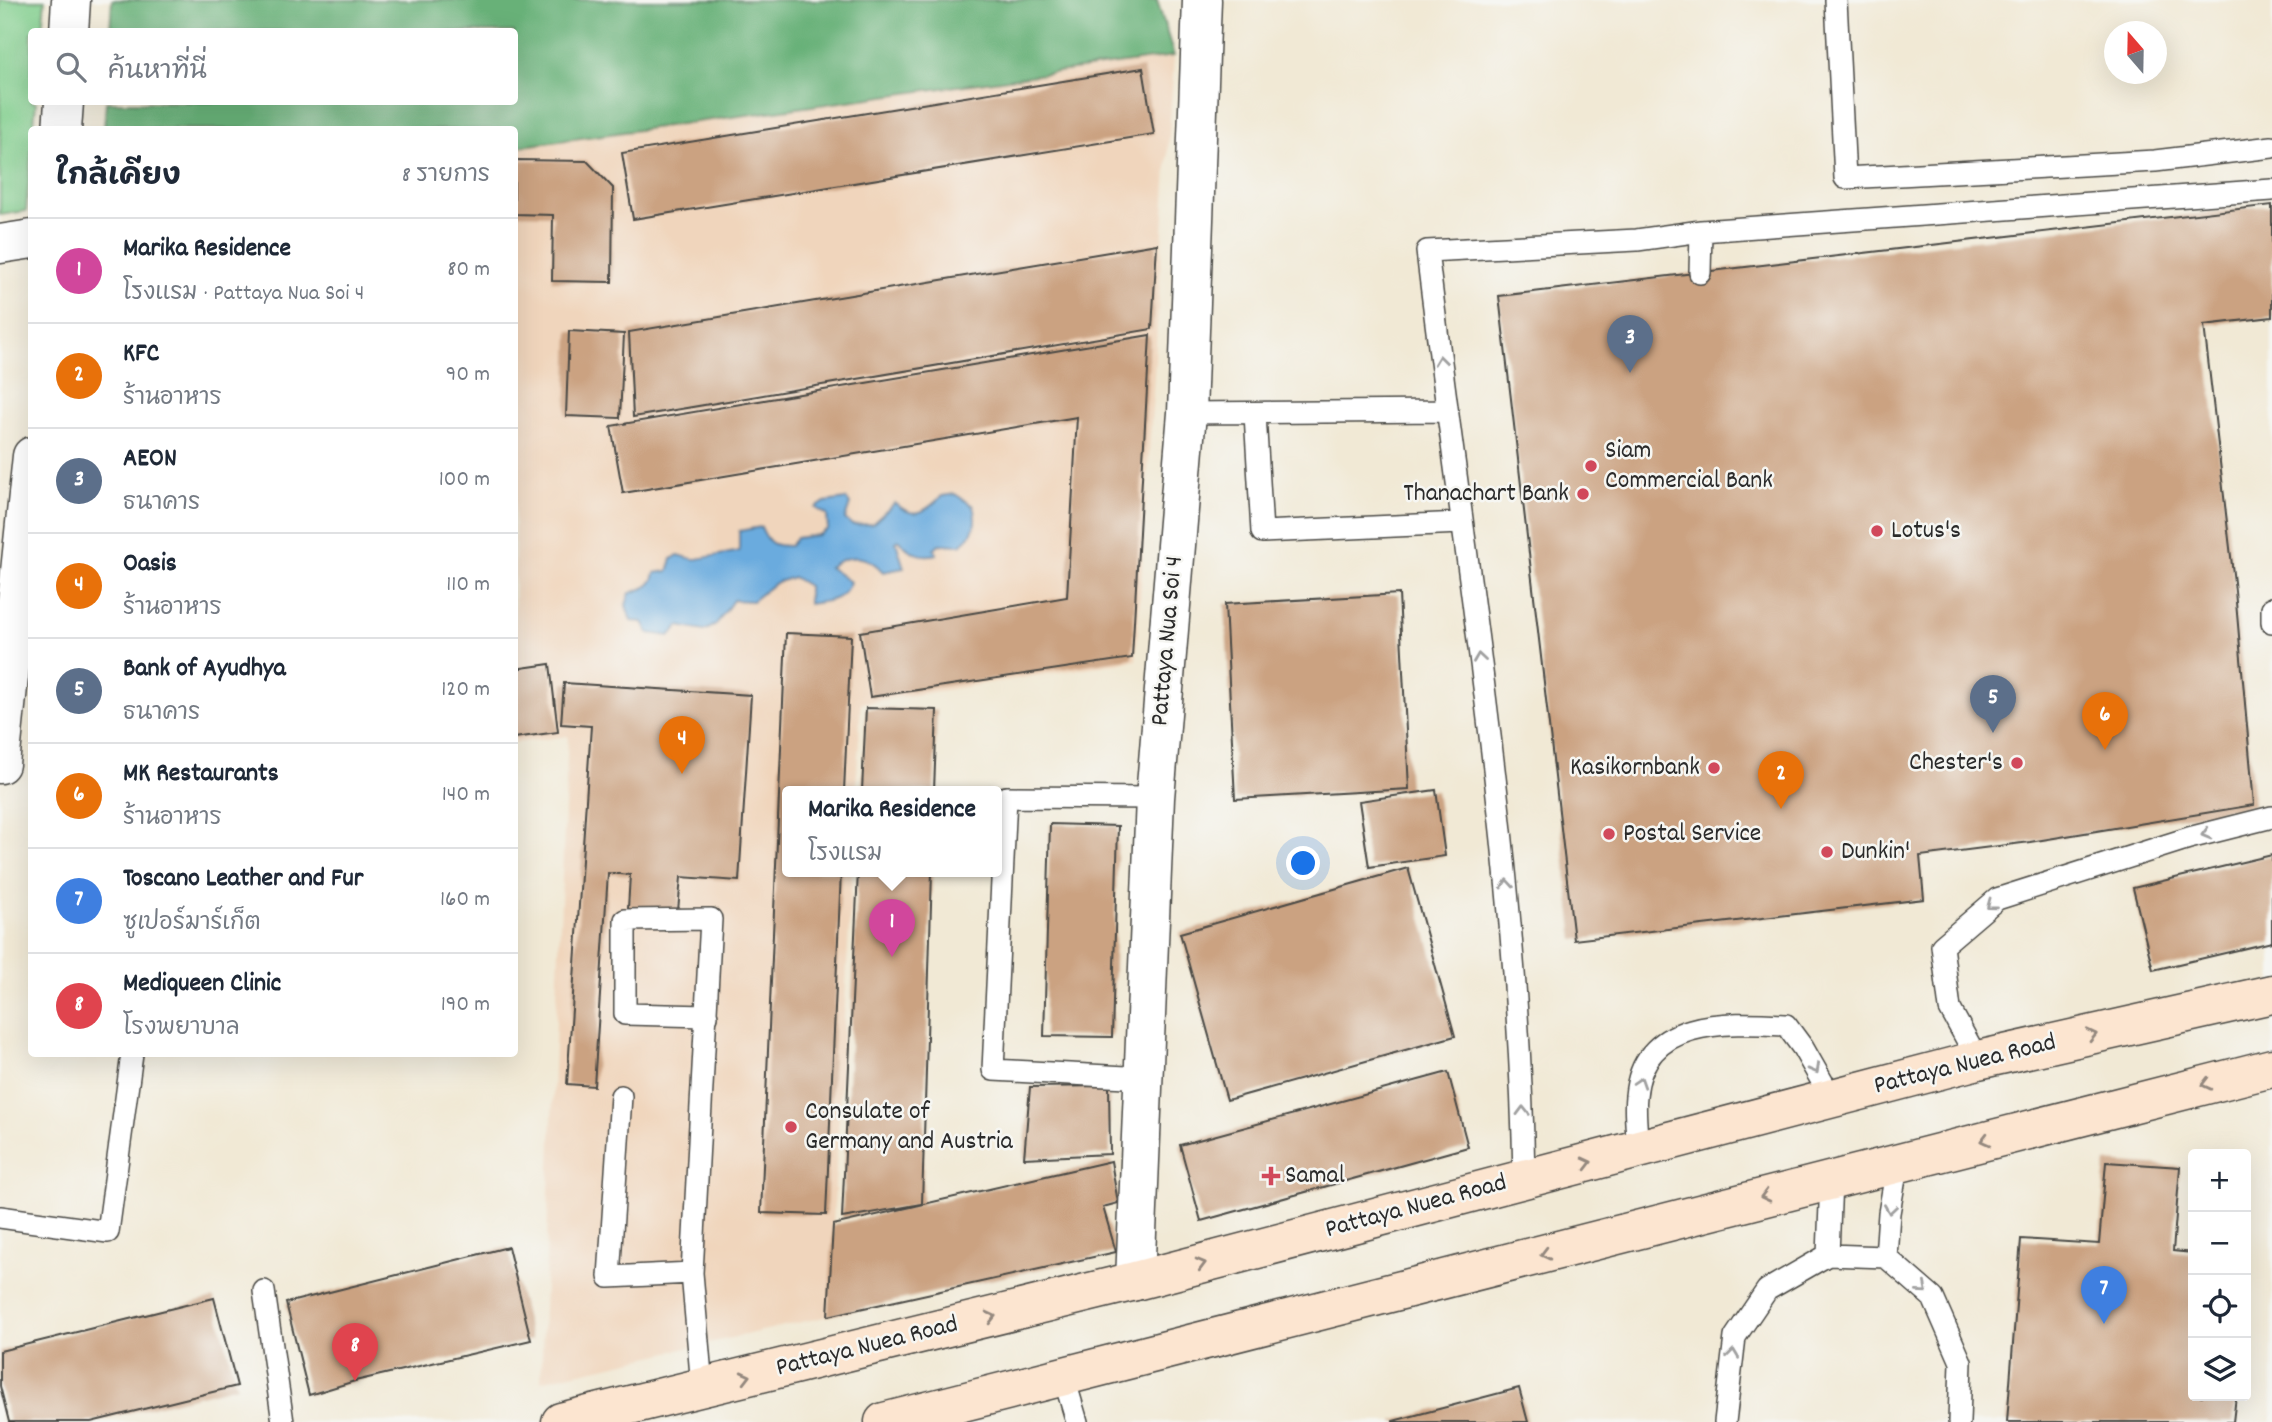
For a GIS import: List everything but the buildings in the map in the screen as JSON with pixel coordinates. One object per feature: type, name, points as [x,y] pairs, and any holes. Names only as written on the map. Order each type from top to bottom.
[{"type":"main road","name":"Pattaya Nuea Road","points":[[561,1422],[1135,1282],[1978,1060],[2272,994]]},
{"type":"main road","points":[[884,1422],[1898,1161],[2272,1068]]},
{"type":"street","points":[[69,28],[71,0]]},
{"type":"street","name":"Pattaya Nua Soi 4","points":[[1135,1282],[1146,1078],[1155,797],[1187,413],[1202,0]]},
{"type":"street","points":[[62,126],[64,105]]},
{"type":"street","points":[[0,244],[28,240]]},
{"type":"street","points":[[0,764],[28,494]]},
{"type":"lane","points":[[1836,0],[1845,178],[2155,161],[2272,146]]},
{"type":"lane","points":[[1524,1179],[1519,1011],[1507,879],[1427,251],[1637,240],[1702,231],[2272,190]]},
{"type":"lane","points":[[1700,273],[1702,231]]},
{"type":"lane","points":[[1187,413],[1446,411]]},
{"type":"lane","points":[[1255,414],[1262,532],[1461,523]]},
{"type":"lane","points":[[2272,608],[2272,622]]},
{"type":"lane","points":[[1146,1078],[993,1070],[1006,797],[1155,797]]},
{"type":"lane","points":[[1978,1060],[1950,1009],[1942,946],[1997,899],[2189,838],[2272,817]]},
{"type":"lane","points":[[702,1387],[692,1273],[707,1016],[711,919],[625,920],[625,1014],[707,1016]]},
{"type":"lane","points":[[1638,1150],[1636,1094],[1649,1054],[1671,1037],[1724,1022],[1786,1025],[1803,1048],[1832,1099]]},
{"type":"lane","points":[[0,1217],[108,1232],[132,1057]]},
{"type":"lane","points":[[621,1096],[609,1277],[692,1273]]},
{"type":"lane","points":[[1886,1257],[1889,1213],[1898,1161]]},
{"type":"lane","points":[[1828,1255],[1831,1179]]},
{"type":"lane","points":[[1725,1422],[1735,1337],[1767,1290],[1828,1255],[1886,1257],[1933,1298],[1961,1362],[1959,1422]]},
{"type":"lane","points":[[264,1291],[283,1422]]},
{"type":"lane","points":[[1063,1378],[1077,1422]]},
{"type":"shaded area","points":[[1174,56],[1136,660],[861,703],[856,786],[782,786],[782,877],[852,877],[828,1316],[541,1381],[568,736],[518,743],[518,147]]},
{"type":"green space","points":[[0,0],[45,0],[42,28],[28,28],[28,105],[36,105],[34,126],[28,126],[26,211],[0,215]]},
{"type":"green space","points":[[112,0],[1157,0],[1174,56],[518,147],[518,126],[104,126],[106,105],[518,105],[518,28],[110,28]]},
{"type":"water","points":[[955,494],[973,506],[975,518],[974,528],[961,545],[939,544],[934,549],[937,554],[920,555],[899,540],[896,542],[904,568],[883,572],[864,559],[843,559],[829,567],[850,582],[847,589],[834,599],[808,604],[808,586],[793,577],[775,583],[752,601],[733,600],[716,625],[704,631],[679,626],[670,636],[649,633],[643,622],[631,621],[626,605],[630,593],[643,589],[654,578],[655,573],[668,571],[672,559],[678,555],[695,559],[739,551],[739,531],[761,527],[772,543],[790,546],[796,538],[818,535],[828,529],[827,515],[816,508],[825,502],[846,499],[850,504],[845,519],[852,525],[872,524],[895,503],[902,509],[915,513],[926,509],[942,496]]},
{"type":"place","name":"AEON","points":[[1630,373]]},
{"type":"place","name":"Siam Commercial Bank","points":[[1591,466]]},
{"type":"place","name":"Thanachart Bank","points":[[1583,494]]},
{"type":"place","name":"Lotus's","points":[[1877,531]]},
{"type":"place","name":"Bank of Ayudhya","points":[[1993,733]]},
{"type":"place","name":"MK Restaurants","points":[[2105,750]]},
{"type":"place","name":"Chester's","points":[[2017,763]]},
{"type":"place","name":"Kasikornbank","points":[[1714,768]]},
{"type":"place","name":"Oasis","points":[[682,774]]},
{"type":"place","name":"KFC","points":[[1781,809]]},
{"type":"place","name":"Postal Service","points":[[1609,834]]},
{"type":"place","name":"Dunkin'","points":[[1827,852]]},
{"type":"place","name":"Marika Residence","points":[[892,957]]},
{"type":"place","name":"Consulate of Germany and Austria","points":[[791,1127]]},
{"type":"place","name":"Samal","points":[[1271,1176]]},
{"type":"place","name":"Toscano Leather and Fur","points":[[2104,1324]]},
{"type":"place","name":"Mediqueen Clinic","points":[[355,1381]]}]
